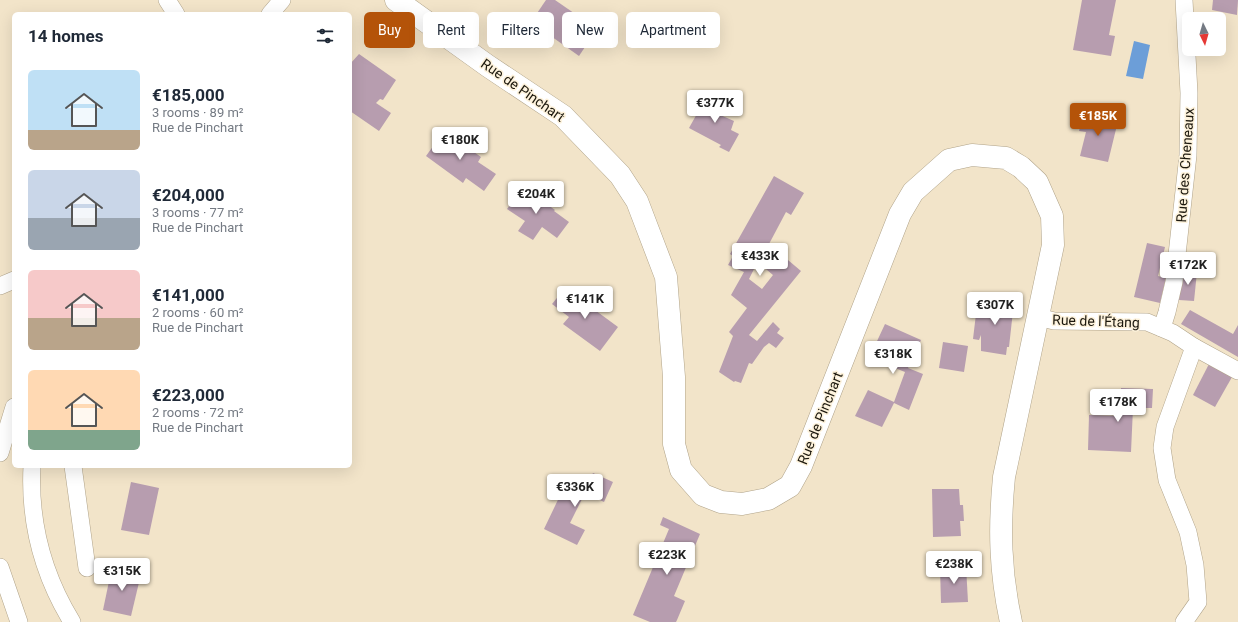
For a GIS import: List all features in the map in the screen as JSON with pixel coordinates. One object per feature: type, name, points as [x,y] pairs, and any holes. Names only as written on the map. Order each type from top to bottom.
[{"type":"main road","name":"Rue de Pinchart","points":[[396,0],[488,66],[563,116],[620,175],[637,201],[666,277],[674,377],[674,444],[682,470],[703,495],[721,502],[742,504],[768,499],[790,486],[801,466],[820,420],[900,214],[913,192],[949,160],[972,155],[1006,158],[1021,167],[1037,182],[1052,216],[1053,245],[1004,477],[1000,515],[1000,554],[1004,592],[1011,622]]},
{"type":"street","points":[[167,0],[175,12]]},
{"type":"street","points":[[272,12],[282,0]]},
{"type":"street","name":"Rue des Cheneaux","points":[[1162,328],[1174,282],[1188,155],[1189,93],[1184,0]]},
{"type":"street","points":[[0,286],[12,281]]},
{"type":"street","name":"Rue de l'Étang","points":[[1038,317],[1054,321],[1147,322],[1162,328],[1238,371]]},
{"type":"street","points":[[1184,622],[1198,602],[1195,565],[1188,532],[1166,480],[1162,448],[1165,427],[1194,347]]},
{"type":"street","points":[[0,453],[12,414]]},
{"type":"street","points":[[32,468],[32,505],[35,531],[48,573],[58,597],[72,622]]},
{"type":"street","points":[[73,468],[87,568]]},
{"type":"street","points":[[0,568],[13,600],[19,622]]},
{"type":"water","points":[[1134,41],[1150,45],[1143,79],[1126,76]]},
{"type":"building","points":[[546,0],[555,0],[572,12],[562,12],[562,44],[554,38],[554,12],[538,12]]},
{"type":"building","points":[[1082,0],[1116,0],[1109,35],[1115,36],[1111,56],[1073,50]]},
{"type":"building","points":[[1213,0],[1238,0],[1237,15],[1212,10]]},
{"type":"building","points":[[568,48],[584,48],[579,56]]},
{"type":"building","points":[[359,54],[396,80],[383,100],[380,99],[376,103],[391,113],[379,131],[352,112],[352,62]]},
{"type":"building","points":[[708,94],[724,103],[718,114],[734,121],[731,130],[739,134],[729,152],[719,147],[721,145],[689,128]]},
{"type":"building","points":[[1084,113],[1118,121],[1108,162],[1080,156],[1086,132],[1079,131]]},
{"type":"building","points":[[444,131],[481,157],[478,162],[496,174],[484,191],[466,178],[463,183],[426,156]]},
{"type":"building","points":[[774,176],[804,193],[791,215],[786,212],[769,244],[801,271],[749,335],[757,341],[773,322],[780,329],[777,333],[784,338],[776,348],[769,343],[764,347],[752,364],[749,363],[741,383],[734,382],[719,372],[733,336],[729,332],[747,308],[731,295],[744,272],[728,265],[733,256],[730,254]],"holes":[[[760,264],[773,275],[762,289],[749,279],[755,267],[758,268]]]},
{"type":"building","points":[[523,187],[569,222],[557,238],[542,227],[533,240],[518,231],[525,221],[507,209]]},
{"type":"building","points":[[1147,243],[1165,247],[1158,276],[1166,278],[1160,303],[1134,297]]},
{"type":"building","points":[[1182,270],[1197,272],[1194,301],[1179,300]]},
{"type":"building","points":[[565,288],[618,327],[600,351],[563,324],[569,317],[552,304]]},
{"type":"building","points":[[988,298],[1014,302],[1009,347],[1007,347],[1006,355],[981,351],[981,335],[979,340],[973,339],[976,314],[984,315]]},
{"type":"building","points":[[1190,310],[1233,334],[1238,325],[1238,357],[1181,324]]},
{"type":"building","points":[[885,324],[921,340],[908,368],[923,374],[909,410],[894,403],[882,427],[855,416],[868,390],[894,402],[905,372],[871,354]]},
{"type":"building","points":[[943,342],[968,346],[964,372],[939,368]]},
{"type":"building","points":[[1209,364],[1232,377],[1215,407],[1193,395]]},
{"type":"building","points":[[1121,388],[1153,389],[1152,408],[1133,408],[1131,452],[1088,450],[1089,415],[1120,416]]},
{"type":"building","points":[[593,473],[613,482],[604,502],[585,493],[570,523],[585,530],[577,545],[544,529],[566,483],[584,491]]},
{"type":"building","points":[[131,482],[159,488],[149,535],[121,530]]},
{"type":"building","points":[[932,489],[959,489],[960,505],[963,505],[964,521],[960,521],[961,536],[933,537]]},
{"type":"building","points":[[663,517],[700,534],[674,596],[685,601],[676,622],[650,622],[633,615],[669,529],[660,525]]},
{"type":"building","points":[[966,566],[968,602],[941,603],[940,567]]},
{"type":"building","points":[[112,567],[141,574],[131,616],[103,610]]}]
